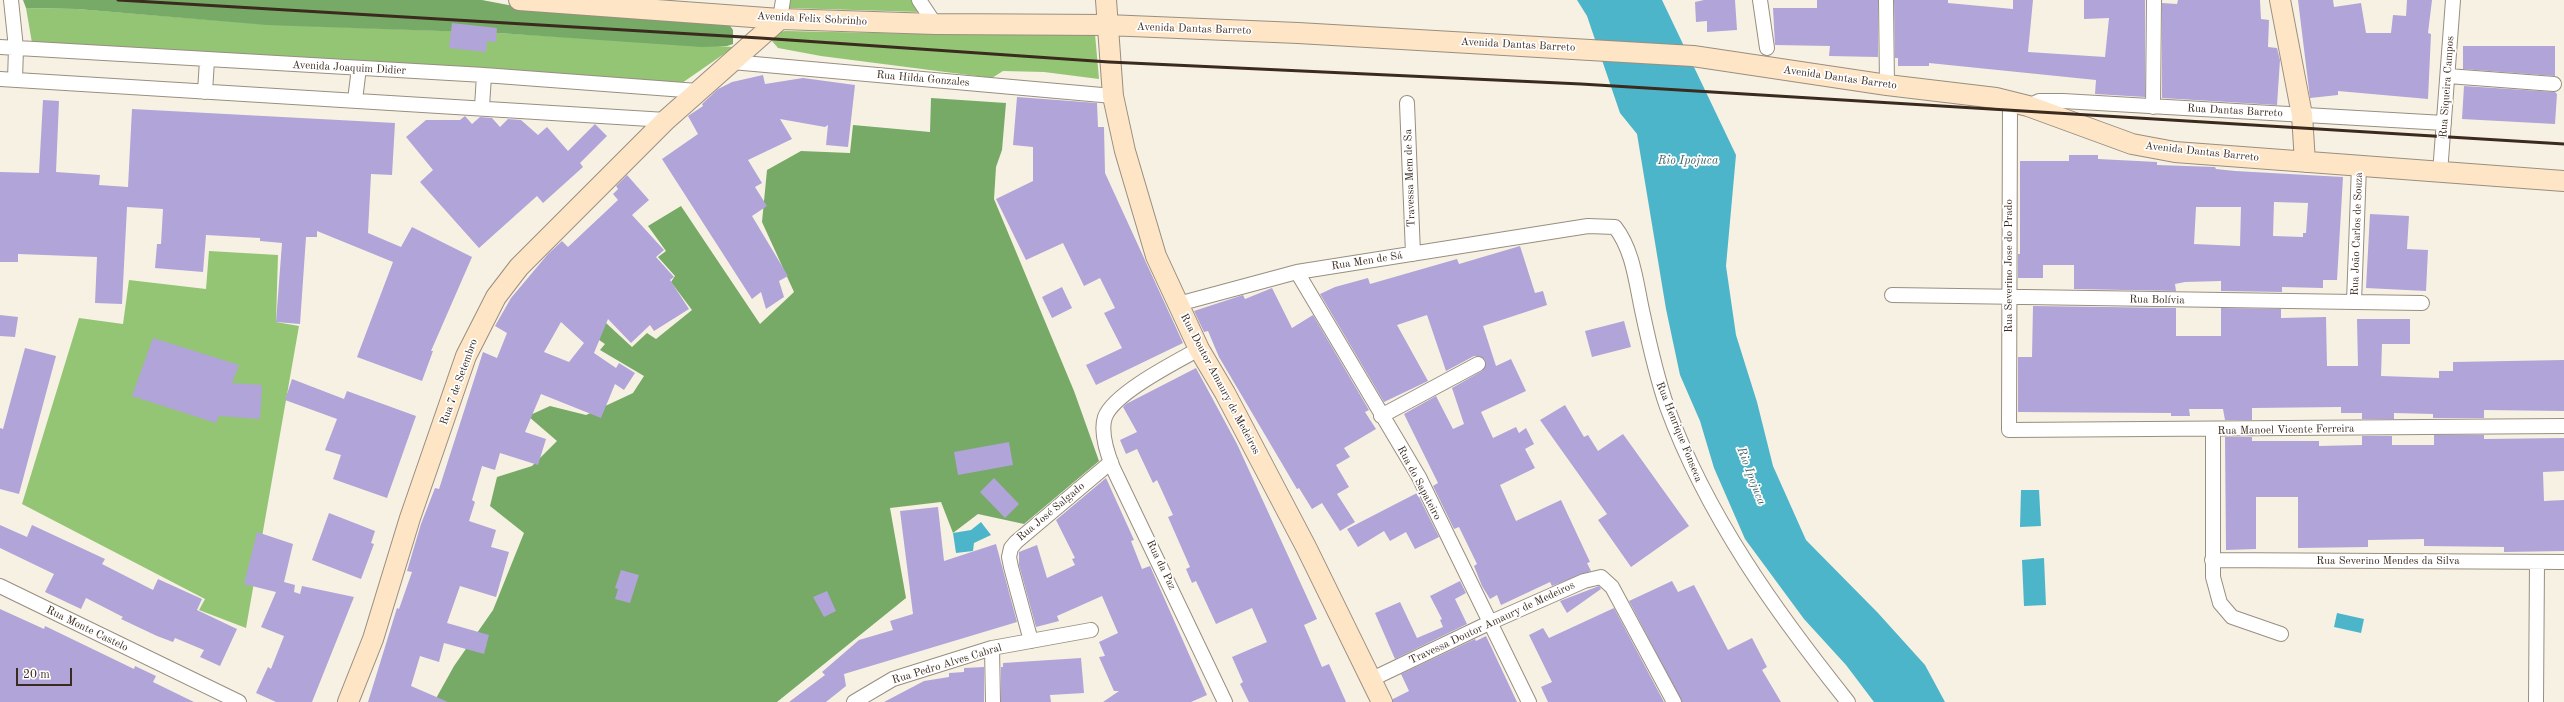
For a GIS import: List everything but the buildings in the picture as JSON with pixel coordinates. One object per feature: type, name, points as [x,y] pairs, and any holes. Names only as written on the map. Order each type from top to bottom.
[{"type":"main road","name":"Avenida Felix Sobrinho","points":[[519,0],[781,9],[935,24],[1107,25]]},
{"type":"main road","name":"Rua Doutor Amaury de Medeiros","points":[[1106,0],[1113,96],[1125,152],[1156,256],[1199,349],[1225,393],[1306,547],[1382,702]]},
{"type":"main road","points":[[2280,0],[2302,116],[2305,162]]},
{"type":"main road","name":"Rua 7 de Setembro","points":[[348,702],[373,639],[410,518],[466,356],[496,297],[519,267],[666,120],[732,62],[781,9]]},
{"type":"main road","name":"Avenida Dantas Barreto","points":[[1107,25],[1693,56],[1887,85],[1972,94],[2019,103],[2132,144],[2176,152],[2440,173],[2564,181]]},
{"type":"street","points":[[11,0],[16,48],[15,80]]},
{"type":"street","points":[[920,0],[935,24]]},
{"type":"street","points":[[1760,0],[1766,48]]},
{"type":"street","points":[[1886,0],[1887,85]]},
{"type":"street","points":[[2153,107],[2154,0]]},
{"type":"street","name":"Rua Siqueira Campos","points":[[2440,173],[2453,0]]},
{"type":"street","name":"Avenida Joaquim Didier","points":[[0,47],[484,75],[698,91]]},
{"type":"street","points":[[205,92],[207,60]]},
{"type":"street","name":"Rua Hilda Gonzales","points":[[732,62],[1113,96]]},
{"type":"street","points":[[355,100],[360,68]]},
{"type":"street","points":[[482,107],[484,75]]},
{"type":"street","points":[[2448,76],[2554,84]]},
{"type":"street","points":[[0,79],[482,107],[666,120]]},
{"type":"street","name":"Rua Dantas Barreto","points":[[2019,103],[2045,100],[2444,123]]},
{"type":"street","name":"Travessa Mem de Sa","points":[[1407,103],[1413,254]]},
{"type":"street","name":"Rua Severino Jose do Prado","points":[[2009,430],[2009,299],[2019,103]]},
{"type":"street","name":"Rua João Carlos de Souza","points":[[2354,302],[2359,166]]},
{"type":"street","name":"Rua Henrique Fonseca","points":[[1559,230],[1604,225],[1616,227],[1622,237],[1634,272],[1654,367],[1693,471],[1761,587],[1799,640],[1848,702]]},
{"type":"street","name":"Rua Men de Sá","points":[[1178,304],[1297,272],[1559,230]]},
{"type":"street","name":"Rua do Sapateiro","points":[[1297,272],[1418,477],[1529,702]]},
{"type":"street","name":"Rua Bolívia","points":[[1892,295],[2009,299],[2422,303]]},
{"type":"street","name":"Rua da Paz","points":[[1199,349],[1142,383],[1122,397],[1109,409],[1103,427],[1111,462],[1225,702]]},
{"type":"street","points":[[1381,416],[1478,364]]},
{"type":"street","name":"Rua Manoel Vicente Ferreira","points":[[2009,430],[2212,430],[2564,426]]},
{"type":"street","points":[[2212,430],[2212,560],[2216,594],[2227,613],[2240,621],[2282,634]]},
{"type":"street","name":"Rua José Salgado","points":[[1031,641],[1011,567],[1009,557],[1011,548],[1026,532],[1111,462]]},
{"type":"street","name":"Rua Severino Mendes da Silva","points":[[2212,560],[2564,562]]},
{"type":"street","points":[[2536,702],[2537,562]]},
{"type":"street","name":"Travessa Doutor Amaury de Medeiros","points":[[1370,680],[1489,623],[1596,577],[1604,579],[1612,587],[1674,702]]},
{"type":"street","name":"Rua Monte Castelo","points":[[0,586],[239,702]]},
{"type":"street","name":"Rua Pedro Alves Cabral","points":[[854,702],[893,679],[992,648],[1091,630]]},
{"type":"street","points":[[992,648],[993,702]]},
{"type":"green space","points":[[23,0],[482,0],[524,8],[726,20],[733,30],[733,44],[727,46],[702,47],[498,33],[267,25],[77,9],[26,8]]},
{"type":"green space","points":[[790,0],[911,0],[919,12],[789,8]]},
{"type":"green space","points":[[26,8],[77,9],[262,24],[498,33],[734,47],[682,83],[471,68],[32,43]]},
{"type":"green space","points":[[786,31],[975,35],[1095,34],[1099,79],[1044,72],[1003,71],[992,78],[821,56],[778,48],[772,41],[772,34]]},
{"type":"green space","points":[[931,98],[1006,103],[1002,150],[996,167],[994,199],[1074,391],[1099,461],[1024,524],[978,514],[953,533],[941,502],[890,508],[906,598],[777,702],[434,702],[454,666],[493,610],[524,533],[490,506],[497,477],[532,466],[557,441],[528,416],[550,406],[586,415],[633,393],[644,376],[600,350],[605,344],[593,336],[606,323],[632,347],[647,333],[656,339],[692,310],[671,282],[675,276],[658,257],[666,251],[648,226],[681,206],[760,324],[794,292],[762,222],[767,170],[801,151],[850,153],[853,125],[930,132]]},
{"type":"green space","points":[[209,251],[278,255],[276,322],[299,326],[246,628],[199,610],[205,599],[22,504],[79,318],[123,324],[129,280],[206,289]]},
{"type":"water","name":"Rio Ipojuca","points":[[1577,0],[1662,0],[1736,155],[1726,266],[1736,335],[1757,402],[1773,466],[1806,540],[1878,613],[1925,665],[1945,702],[1874,702],[1846,665],[1804,619],[1745,539],[1714,468],[1700,421],[1680,375],[1666,309],[1637,134],[1620,113],[1587,16]]},
{"type":"water","points":[[2021,490],[2039,490],[2041,526],[2020,527]]},
{"type":"water","points":[[981,522],[991,535],[974,543],[973,551],[956,553],[953,533],[971,530]]},
{"type":"water","points":[[2044,558],[2046,605],[2024,606],[2022,560]]},
{"type":"water","points":[[2337,613],[2364,619],[2361,633],[2334,627]]},
{"type":"railway","points":[[118,0],[760,38],[1109,62],[1581,84],[2564,144]]}]
